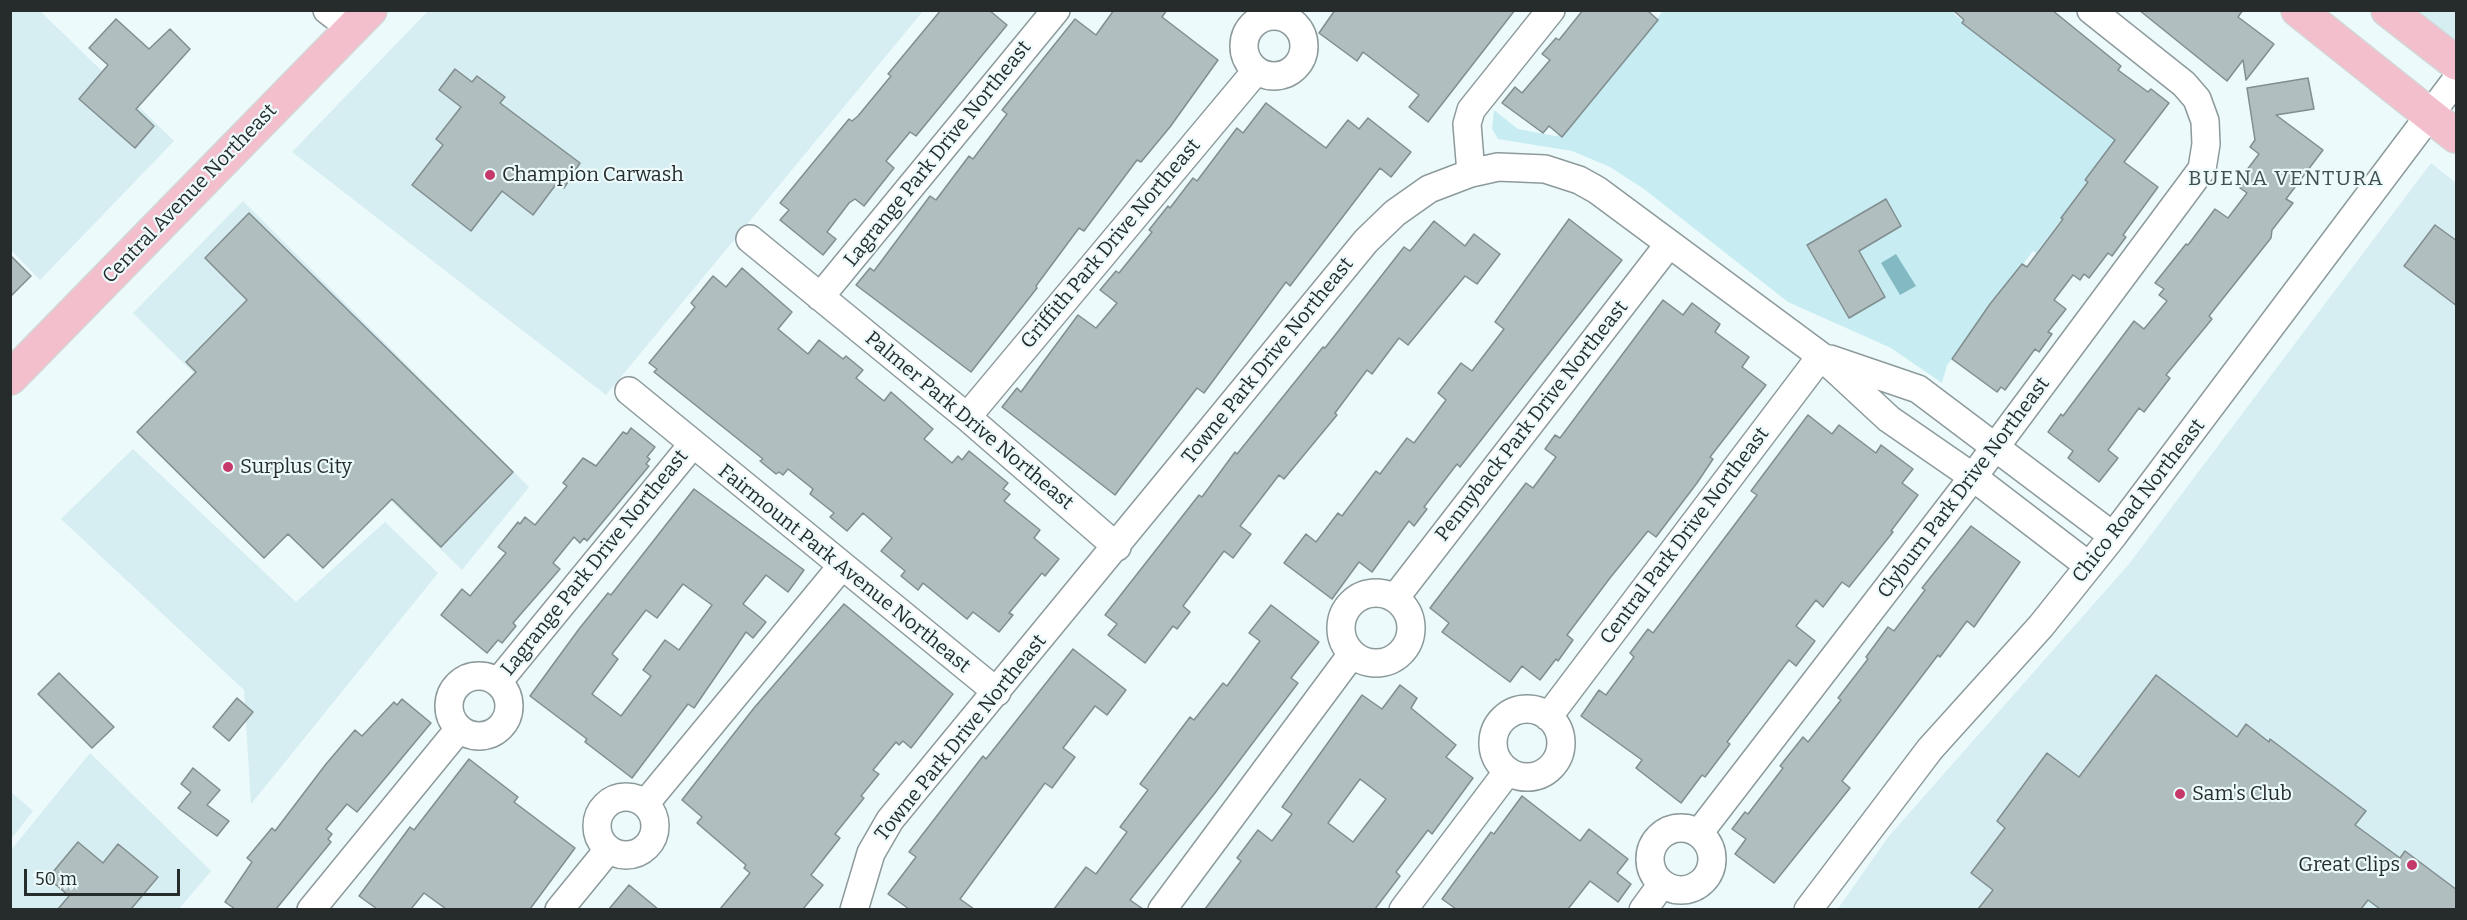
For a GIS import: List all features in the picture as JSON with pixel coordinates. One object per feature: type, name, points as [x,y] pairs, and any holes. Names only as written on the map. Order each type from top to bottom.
[{"type":"main road","points":[[2298,10],[2457,135]]},
{"type":"main road","points":[[2388,10],[2457,63]]},
{"type":"main road","name":"Central Avenue Northeast","points":[[10,378],[350,17]]},
{"type":"street","name":"Lagrange Park Drive Northeast","points":[[820,297],[1056,10]]},
{"type":"street","points":[[1471,173],[1467,124],[1471,110],[1551,10]]},
{"type":"street","name":"Clyburn Park Drive Northeast","points":[[1699,833],[1995,448],[2194,183],[2202,169],[2206,132],[2201,108],[2184,84],[2091,10]]},
{"type":"street","points":[[1267,16],[1301,17],[1304,43],[1299,63],[1293,70],[1274,77],[1256,71],[1248,64],[1243,46],[1249,27],[1267,16]]},
{"type":"street","name":"Griffith Park Drive Northeast","points":[[967,417],[1256,71]]},
{"type":"street","name":"Chico Road Northeast","points":[[1808,909],[1930,749],[2041,626],[2113,536],[2457,80]]},
{"type":"street","name":"Towne Park Drive Northeast","points":[[854,909],[864,870],[879,836],[1366,241],[1395,213],[1429,189],[1471,173],[1498,167],[1545,169],[1565,175],[1597,190],[1821,356],[1889,419],[1973,477],[2089,566]]},
{"type":"street","name":"Palmer Park Drive Northeast","points":[[750,239],[967,417],[1117,546]]},
{"type":"street","name":"Pennyback Park Drive Northeast","points":[[1395,598],[1669,244]]},
{"type":"street","name":"Towne Park Drive Northeast","points":[[1821,356],[1918,389],[2113,536]]},
{"type":"street","name":"Central Park Drive Northeast","points":[[1548,717],[1821,356]]},
{"type":"street","name":"Fairmount Park Avenue Northeast","points":[[629,391],[841,567],[997,692]]},
{"type":"street","name":"Lagrange Park Drive Northeast","points":[[498,682],[692,445]]},
{"type":"street","points":[[645,804],[841,567]]},
{"type":"street","points":[[1373,593],[1395,598],[1409,616],[1409,639],[1404,649],[1397,656],[1379,663],[1360,660],[1352,654],[1341,634],[1341,622],[1352,602],[1373,593]]},
{"type":"street","points":[[1162,909],[1352,654]]},
{"type":"street","name":"Lagrange Park Drive Northeast","points":[[478,675],[498,682],[508,698],[510,707],[503,725],[487,736],[477,737],[459,729],[449,712],[452,691],[468,678],[478,675]]},
{"type":"street","points":[[1521,710],[1540,712],[1548,717],[1555,723],[1561,739],[1561,748],[1554,764],[1532,777],[1524,777],[1508,771],[1496,756],[1494,746],[1498,727],[1511,713],[1521,710]]},
{"type":"street","points":[[311,909],[459,729]]},
{"type":"street","points":[[1403,909],[1508,771]]},
{"type":"street","points":[[619,798],[637,799],[645,804],[651,811],[655,829],[648,846],[631,855],[621,855],[608,849],[598,837],[597,827],[603,808],[619,798]]},
{"type":"street","points":[[1671,829],[1690,829],[1699,833],[1705,838],[1712,854],[1711,870],[1707,877],[1701,883],[1686,890],[1669,888],[1662,884],[1656,879],[1649,863],[1656,839],[1671,829]]},
{"type":"street","points":[[559,909],[608,849]]},
{"type":"street","points":[[1643,909],[1662,884]]},
{"type":"shaded area","points":[[1956,10],[1954,14],[2094,123],[2121,135],[2115,148],[2036,253],[2033,251],[1947,365],[1942,383],[1891,348],[1788,302],[1644,189],[1610,167],[1572,151],[1498,139],[1492,129],[1494,110],[1518,129],[1555,136],[1562,135],[1663,11]]},
{"type":"shaded area","points":[[10,11],[40,11],[174,141],[40,280],[11,250]]},
{"type":"shaded area","points":[[428,11],[923,11],[606,395],[292,152]]},
{"type":"shaded area","points":[[2414,11],[2456,11],[2456,39],[2451,39]]},
{"type":"shaded area","points":[[2431,163],[2456,183],[2456,909],[1837,910],[1889,836],[2129,564]]},
{"type":"shaded area","points":[[243,201],[529,487],[462,570],[350,461],[316,494],[133,313]]},
{"type":"shaded area","points":[[1896,254],[1916,286],[1900,295],[1881,263]]},
{"type":"shaded area","points":[[133,449],[296,602],[385,522],[438,573],[251,804],[244,690],[61,519]]},
{"type":"shaded area","points":[[90,753],[211,871],[179,909],[11,910],[11,850]]},
{"type":"shaded area","points":[[11,792],[33,811],[11,839]]},
{"type":"building","points":[[941,10],[989,10],[1007,25],[916,136],[910,132],[886,161],[894,168],[864,206],[855,199],[849,203],[827,232],[836,239],[823,255],[780,220],[789,210],[780,203],[849,119],[852,121],[858,116],[891,76],[888,74]]},
{"type":"building","points":[[1114,10],[1167,10],[1162,17],[1218,60],[1170,127],[1141,162],[1137,160],[1084,231],[1079,228],[1036,286],[1037,288],[971,372],[856,285],[870,268],[874,271],[930,196],[936,200],[969,156],[973,159],[1007,114],[1002,110],[1075,19],[1096,35]]},
{"type":"building","points":[[1335,10],[1515,10],[1428,122],[1409,107],[1419,95],[1363,52],[1357,61],[1319,33]]},
{"type":"building","points":[[1583,10],[1647,10],[1658,20],[1562,137],[1549,126],[1543,133],[1502,103],[1515,87],[1522,93],[1550,60],[1542,54],[1556,38],[1559,40]]},
{"type":"building","points":[[1953,10],[2052,10],[2121,66],[2118,70],[2148,92],[2151,89],[2169,103],[2124,162],[2158,187],[2123,235],[2126,237],[2112,256],[2108,253],[2089,278],[2084,274],[2080,280],[2073,275],[2054,300],[2066,309],[2048,332],[2052,334],[2039,352],[2035,349],[2005,390],[2001,387],[1997,392],[1952,359],[1990,304],[2022,264],[2027,267],[2063,219],[2061,218],[2088,182],[2085,180],[2115,140],[1962,23],[1964,20]]},
{"type":"building","points":[[2139,10],[2243,10],[2238,17],[2274,44],[2246,80],[2243,60],[2227,81]]},
{"type":"building","points":[[116,19],[149,49],[170,29],[190,49],[136,109],[154,126],[135,148],[79,99],[108,65],[89,48]]},
{"type":"building","points":[[455,69],[472,82],[477,76],[505,97],[500,103],[580,163],[564,188],[557,183],[533,215],[502,191],[471,231],[412,185],[443,145],[436,139],[461,107],[439,90]]},
{"type":"building","points":[[2308,78],[2314,109],[2276,115],[2323,150],[2286,199],[2293,203],[2272,230],[2271,238],[2209,316],[2212,319],[2166,375],[2170,378],[2144,412],[2139,408],[2108,450],[2118,458],[2099,482],[2068,458],[2073,451],[2048,432],[2061,414],[2063,416],[2134,321],[2144,329],[2167,301],[2159,295],[2164,289],[2155,283],[2215,209],[2228,218],[2247,193],[2240,188],[2244,183],[2240,179],[2259,154],[2250,147],[2255,140],[2247,88]]},
{"type":"building","points":[[1266,103],[1326,148],[1348,120],[1359,129],[1368,118],[1411,152],[1391,177],[1380,168],[1290,286],[1286,282],[1204,393],[1197,388],[1115,495],[1002,407],[1017,388],[1021,392],[1078,315],[1096,328],[1117,303],[1100,290],[1116,271],[1119,273],[1152,232],[1149,230],[1168,206],[1170,208],[1193,178],[1197,181],[1237,128],[1243,133]]},
{"type":"building","points":[[1886,199],[1901,226],[1859,251],[1885,297],[1849,318],[1807,245]]},
{"type":"building","points":[[249,213],[513,472],[441,547],[392,499],[323,568],[288,534],[264,558],[137,432],[196,372],[186,362],[247,300],[205,258]]},
{"type":"building","points":[[1569,219],[1622,260],[1460,467],[1457,464],[1424,507],[1427,509],[1414,526],[1409,521],[1372,572],[1359,562],[1332,599],[1284,563],[1306,534],[1316,542],[1338,513],[1342,516],[1376,471],[1380,474],[1407,438],[1414,443],[1446,400],[1438,393],[1461,363],[1472,371],[1504,329],[1495,322]]},
{"type":"building","points":[[1434,221],[1465,246],[1474,234],[1500,254],[1477,284],[1465,276],[1408,345],[1399,338],[1372,374],[1367,370],[1335,413],[1337,415],[1284,479],[1279,475],[1240,526],[1251,534],[1233,558],[1224,551],[1183,606],[1190,612],[1177,629],[1173,626],[1145,663],[1108,635],[1117,624],[1105,615],[1199,495],[1202,497],[1235,452],[1237,454],[1323,347],[1325,348],[1404,247],[1410,251]]},
{"type":"building","points":[[2435,225],[2457,241],[2457,306],[2404,266]]},
{"type":"building","points":[[10,255],[31,276],[10,297]]},
{"type":"building","points":[[742,268],[792,312],[778,329],[808,354],[819,340],[843,359],[846,356],[863,370],[856,378],[884,401],[891,392],[933,429],[924,439],[952,463],[958,456],[962,460],[969,451],[1008,483],[1003,489],[1010,494],[1004,501],[1040,530],[1034,538],[1059,559],[1045,576],[1042,573],[1009,613],[1013,615],[999,632],[973,612],[967,619],[923,583],[918,590],[901,576],[905,571],[881,551],[892,538],[863,513],[847,531],[830,517],[834,513],[810,494],[813,489],[788,469],[783,475],[779,472],[776,474],[760,461],[763,459],[654,372],[657,369],[649,363],[695,307],[691,303],[713,276],[726,287]]},
{"type":"building","points":[[1663,300],[1683,315],[1692,303],[1720,324],[1715,332],[1749,357],[1742,367],[1766,385],[1710,457],[1713,459],[1697,483],[1656,537],[1648,531],[1567,635],[1573,640],[1558,661],[1556,659],[1540,680],[1522,666],[1510,682],[1442,632],[1449,623],[1430,608],[1526,483],[1533,488],[1556,457],[1545,449],[1555,435],[1560,438]]},
{"type":"building","points":[[1808,415],[1832,434],[1839,425],[1876,453],[1881,445],[1913,469],[1902,483],[1918,495],[1891,531],[1893,532],[1849,587],[1842,582],[1823,607],[1816,600],[1796,626],[1815,641],[1796,666],[1789,660],[1727,742],[1730,744],[1705,777],[1702,775],[1681,803],[1636,768],[1642,760],[1581,716],[1599,690],[1606,695],[1634,657],[1630,653],[1648,629],[1653,633],[1757,495],[1751,491]]},
{"type":"building","points":[[631,428],[655,447],[647,457],[650,459],[646,464],[649,466],[587,541],[584,538],[580,543],[574,537],[553,563],[560,569],[513,623],[516,626],[502,643],[498,640],[487,653],[441,615],[462,589],[470,596],[506,553],[498,547],[518,522],[520,524],[525,517],[535,525],[567,486],[563,483],[583,458],[596,466],[623,432],[627,434]]},
{"type":"building","points":[[694,489],[804,570],[788,592],[766,575],[743,604],[766,622],[753,638],[746,632],[694,708],[688,704],[632,778],[585,742],[587,739],[530,696],[579,629],[608,593],[611,595]],"holes":[[[683,584],[712,605],[679,650],[665,640],[643,670],[651,676],[621,716],[592,694],[618,659],[612,654],[646,610],[657,618]]]},
{"type":"building","points":[[1971,526],[2020,562],[1974,627],[1967,621],[1940,657],[1938,655],[1842,781],[1850,788],[1774,883],[1735,854],[1746,839],[1732,829],[1745,812],[1748,814],[1783,768],[1780,766],[1803,737],[1808,742],[1841,700],[1838,698],[1868,659],[1866,657],[1888,627],[1894,631],[1925,590],[1922,588]]},
{"type":"building","points":[[844,604],[953,694],[911,748],[903,741],[899,745],[896,742],[873,770],[879,774],[861,796],[864,798],[835,834],[840,838],[811,875],[823,885],[803,909],[720,909],[750,873],[744,868],[746,865],[697,823],[702,817],[682,800],[754,708]]},
{"type":"building","points":[[1271,605],[1319,642],[1291,678],[1298,683],[1130,900],[1143,909],[1054,909],[1086,867],[1096,874],[1127,832],[1120,827],[1148,790],[1140,784],[1190,717],[1194,720],[1223,683],[1227,686],[1260,641],[1249,633]]},
{"type":"building","points":[[1073,649],[1126,690],[1107,715],[1095,706],[1063,748],[1075,757],[1052,788],[1045,783],[960,899],[974,909],[909,909],[888,894],[916,857],[909,852],[983,756],[986,759]]},
{"type":"building","points":[[59,673],[114,727],[92,748],[38,694]]},
{"type":"building","name":"Sam's Club","points":[[2156,675],[2237,737],[2246,724],[2269,742],[2270,739],[2366,811],[2355,825],[2400,858],[2405,851],[2457,890],[2457,909],[2380,909],[2368,900],[2361,909],[1978,909],[1993,890],[1971,873],[2005,828],[1997,821],[2047,753],[2079,777]]},
{"type":"building","points":[[1400,685],[1417,698],[1411,708],[1456,745],[1446,757],[1473,778],[1432,834],[1428,830],[1396,872],[1400,876],[1375,909],[1205,909],[1241,861],[1237,858],[1258,830],[1272,841],[1292,814],[1282,807],[1362,695],[1382,709]],"holes":[[[1360,779],[1386,799],[1353,842],[1328,823]]]},
{"type":"building","points":[[237,698],[253,712],[229,741],[213,727]]},
{"type":"building","points":[[402,699],[431,723],[357,812],[347,804],[326,829],[332,834],[328,839],[331,842],[276,909],[235,909],[225,902],[252,862],[247,858],[272,828],[275,831],[355,730],[362,736],[394,702],[397,705]]},
{"type":"building","points":[[469,759],[518,797],[514,802],[575,848],[530,909],[446,909],[424,893],[411,909],[377,909],[359,896],[410,827],[414,830]]},
{"type":"building","points":[[193,768],[220,790],[207,805],[229,821],[217,836],[178,808],[191,792],[181,784]]},
{"type":"building","points":[[1522,796],[1580,841],[1589,829],[1628,859],[1617,873],[1631,884],[1618,902],[1590,881],[1568,909],[1456,909],[1442,899],[1491,832],[1494,834]]},
{"type":"building","points":[[78,842],[103,863],[118,844],[158,877],[131,909],[58,909],[69,896],[48,878]]},
{"type":"building","points":[[629,885],[658,909],[609,909]]},
{"type":"place","name":"Champion Carwash","points":[[490,175]]},
{"type":"place","name":"Surplus City","points":[[228,467]]},
{"type":"place","name":"Sam's Club","points":[[2180,794]]},
{"type":"place","name":"Great Clips","points":[[2412,865]]},
{"type":"district","name":"BUENA VENTURA","points":[[2286,179]]}]
